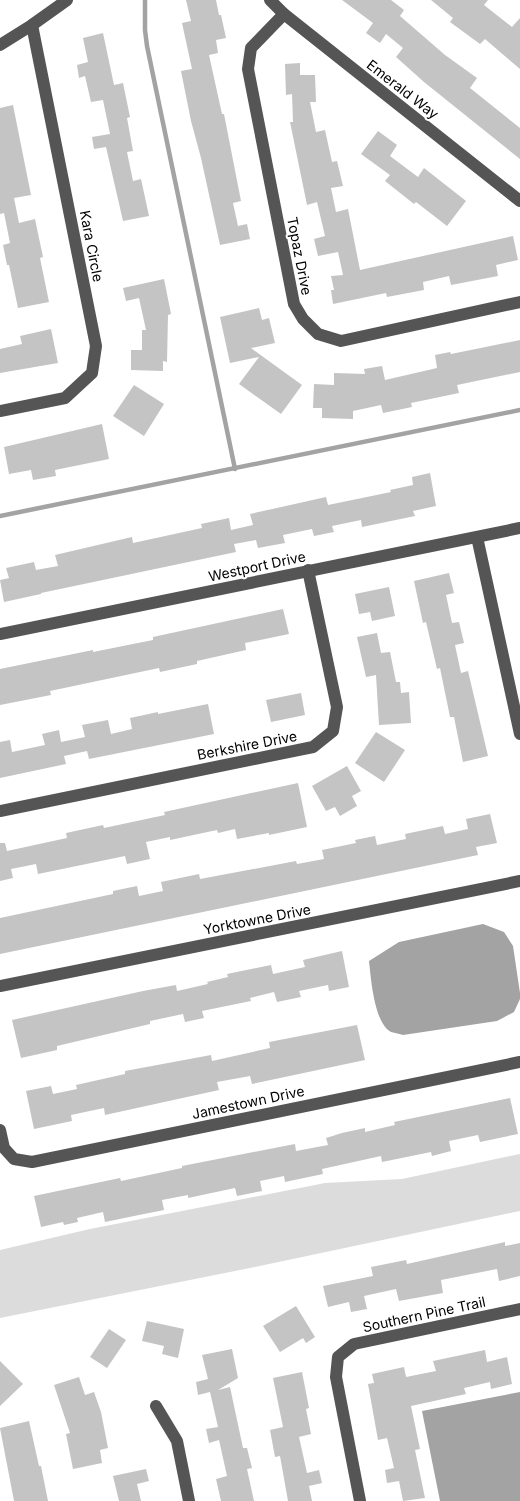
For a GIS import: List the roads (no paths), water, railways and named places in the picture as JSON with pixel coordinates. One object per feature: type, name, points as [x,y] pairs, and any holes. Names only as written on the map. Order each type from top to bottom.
[{"type":"street","points":[[0,45],[32,25],[66,0]]},
{"type":"street","name":"Emerald Way","points":[[270,0],[284,14],[520,201]]},
{"type":"street","name":"Topaz Drive","points":[[284,14],[251,48],[248,69],[294,304],[303,319],[318,334],[341,340],[520,302]]},
{"type":"street","name":"Kara Circle","points":[[0,411],[65,398],[92,373],[96,346],[32,25]]},
{"type":"street","name":"Westport Drive","points":[[0,634],[520,528]]},
{"type":"street","points":[[477,537],[517,705],[520,734]]},
{"type":"street","name":"Berkshire Drive","points":[[0,810],[313,747],[333,730],[338,707],[308,570]]},
{"type":"street","name":"Yorktowne Drive","points":[[0,986],[520,881]]},
{"type":"street","name":"Jamestown Drive","points":[[0,1130],[4,1148],[14,1160],[32,1162],[520,1062]]},
{"type":"street","name":"Southern Pine Trail","points":[[360,1501],[336,1377],[338,1357],[354,1344],[520,1310]]},
{"type":"street","points":[[156,1406],[177,1441],[189,1501]]},
{"type":"waterway","points":[[145,0],[147,46],[235,469]]},
{"type":"waterway","points":[[0,516],[520,410]]}]
